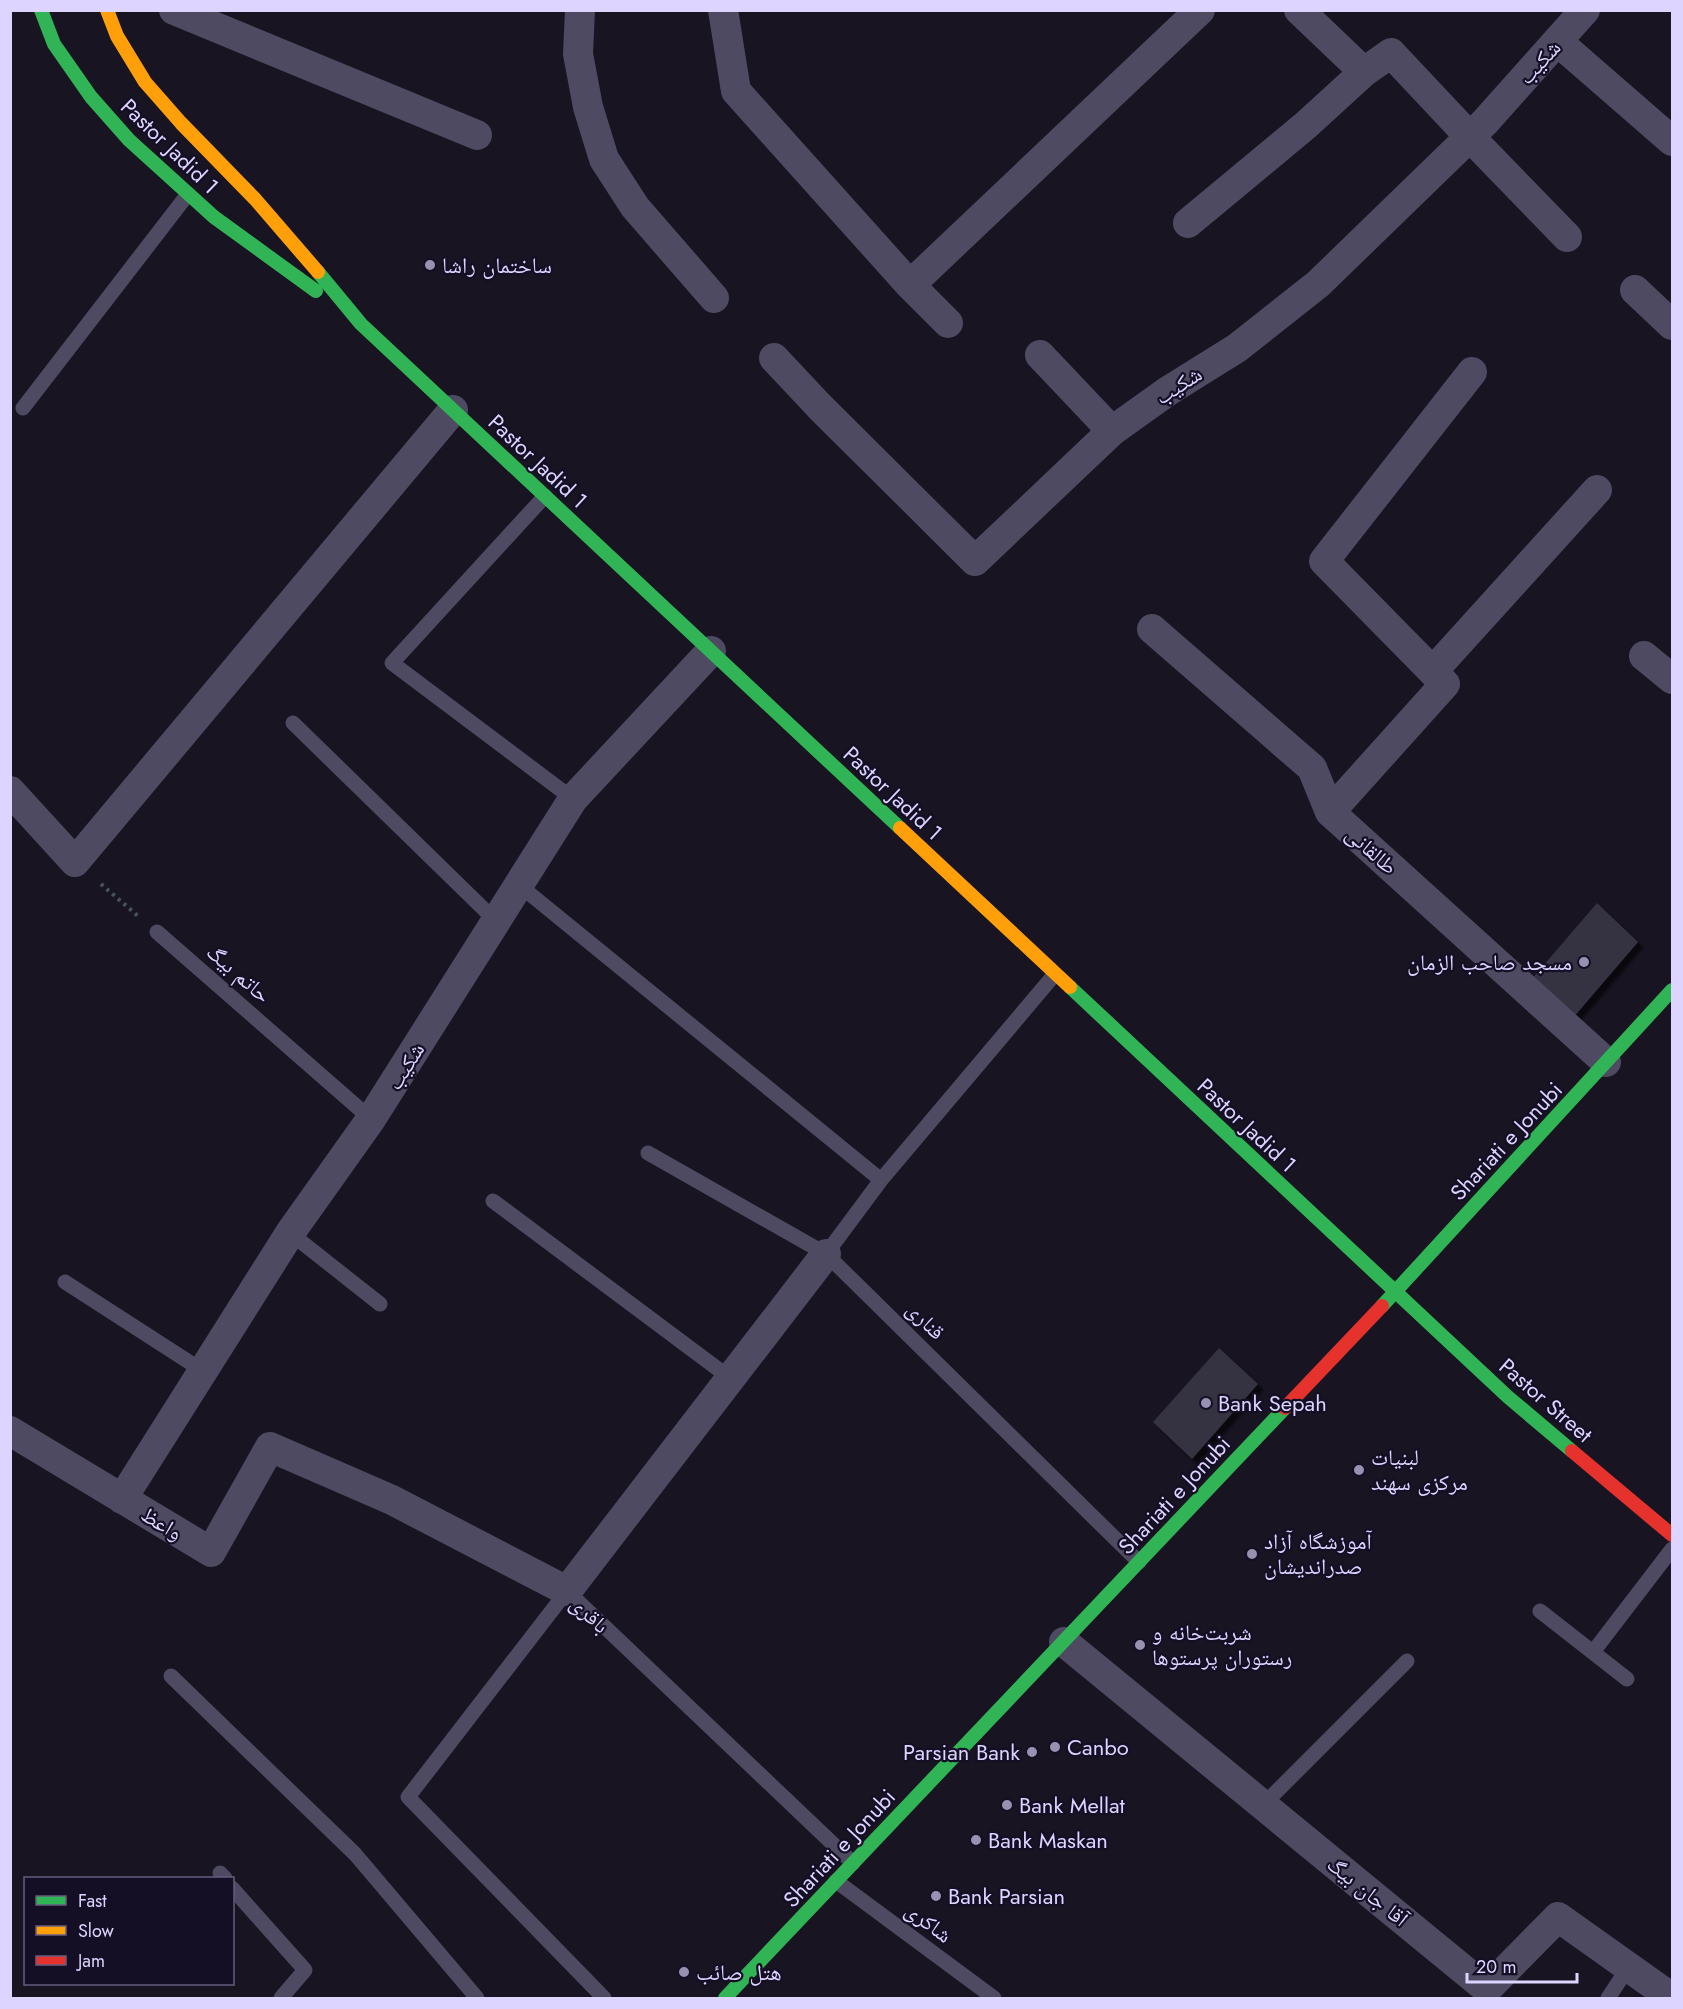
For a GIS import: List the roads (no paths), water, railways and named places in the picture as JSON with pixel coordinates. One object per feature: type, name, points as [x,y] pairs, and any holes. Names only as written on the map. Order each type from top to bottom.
[{"type":"main road","name":"Pastor Jadid 1","points":[[41,10],[54,44],[91,97],[129,140],[214,217],[362,324]]},
{"type":"main road","name":"Pastor Jadid 1","points":[[107,10],[113,32],[139,75],[173,116],[240,183],[362,324],[1395,1292]]},
{"type":"main road","name":"Shariati e Jonubi","points":[[725,1998],[1395,1292],[1672,990]]},
{"type":"main road","name":"Pastor Street","points":[[1395,1292],[1509,1397],[1672,1535]]},
{"type":"street","points":[[174,10],[477,135]]},
{"type":"street","points":[[580,10],[578,54],[588,107],[604,159],[635,207],[714,298]]},
{"type":"street","points":[[723,10],[736,91],[910,285],[948,323]]},
{"type":"street","points":[[910,285],[1200,10]]},
{"type":"street","points":[[1299,10],[1364,72]]},
{"type":"street","name":"شکیب","points":[[774,358],[975,561],[1112,431],[1168,391],[1237,348],[1303,296],[1485,122],[1585,10]]},
{"type":"street","points":[[1557,41],[1672,141]]},
{"type":"street","points":[[1188,223],[1306,125],[1364,72],[1391,53],[1567,237]]},
{"type":"street","points":[[1635,290],[1672,326]]},
{"type":"street","points":[[1040,355],[1112,431]]},
{"type":"street","points":[[1330,812],[1445,684],[1324,561],[1472,372]]},
{"type":"street","points":[[10,791],[75,862],[453,410]]},
{"type":"street","points":[[1433,671],[1598,490]]},
{"type":"street","name":"طالقانی","points":[[1152,629],[1312,768],[1330,812],[1606,1062]]},
{"type":"street","name":"شکیب","points":[[122,1499],[290,1233],[371,1119],[573,799],[711,651]]},
{"type":"street","points":[[1644,656],[1672,679]]},
{"type":"street","points":[[567,1592],[826,1254]]},
{"type":"street","name":"واعظ","points":[[10,1431],[210,1552],[270,1447]]},
{"type":"street","name":"باقری","points":[[270,1447],[392,1500],[567,1592]]},
{"type":"street","name":"آقا جان بیگ","points":[[1064,1642],[1263,1805],[1482,1994],[1558,1917],[1672,1998]]},
{"type":"lane","points":[[23,408],[188,194]]},
{"type":"lane","points":[[545,496],[392,663],[573,799]]},
{"type":"lane","points":[[293,723],[496,921]]},
{"type":"lane","points":[[519,885],[881,1180]]},
{"type":"lane","name":"حاتم بیگ","points":[[158,932],[371,1119]]},
{"type":"lane","points":[[826,1254],[881,1180],[1055,974]]},
{"type":"lane","name":"قناری","points":[[648,1153],[826,1254],[1139,1562]]},
{"type":"lane","points":[[493,1201],[730,1378]]},
{"type":"lane","points":[[290,1233],[380,1304]]},
{"type":"lane","points":[[65,1282],[203,1371]]},
{"type":"lane","points":[[1593,1652],[1672,1549]]},
{"type":"lane","points":[[567,1592],[408,1797],[604,1998]]},
{"type":"lane","name":"باقری","points":[[567,1592],[853,1863]]},
{"type":"lane","points":[[1540,1611],[1627,1679]]},
{"type":"lane","points":[[1263,1805],[1407,1661]]},
{"type":"lane","points":[[171,1676],[355,1854],[477,1998]]},
{"type":"lane","name":"شاکری","points":[[836,1881],[994,1998]]},
{"type":"lane","points":[[234,1890],[305,1971],[281,1998]]},
{"type":"lane","points":[[1608,1998],[1628,1968]]},
{"type":"place","name":"ساختمان راشا","points":[[430,265]]},
{"type":"place","name":"مسجد صاحب الزمان","points":[[1584,962]]},
{"type":"place","name":"Bank Sepah","points":[[1206,1403]]},
{"type":"place","name":"لبنیات مرکزی سهند","points":[[1359,1470]]},
{"type":"place","name":"آموزشگاه آزاد صدراندیشان","points":[[1252,1554]]},
{"type":"place","name":"شربت‌خانه و رستوران پرستوها","points":[[1140,1645]]},
{"type":"place","name":"Canbo","points":[[1055,1747]]},
{"type":"place","name":"Parsian Bank","points":[[1032,1752]]},
{"type":"place","name":"Bank Mellat","points":[[1007,1805]]},
{"type":"place","name":"Bank Maskan","points":[[976,1840]]},
{"type":"place","name":"Bank Parsian","points":[[936,1896]]},
{"type":"place","name":"هتل صائب","points":[[684,1972]]}]
